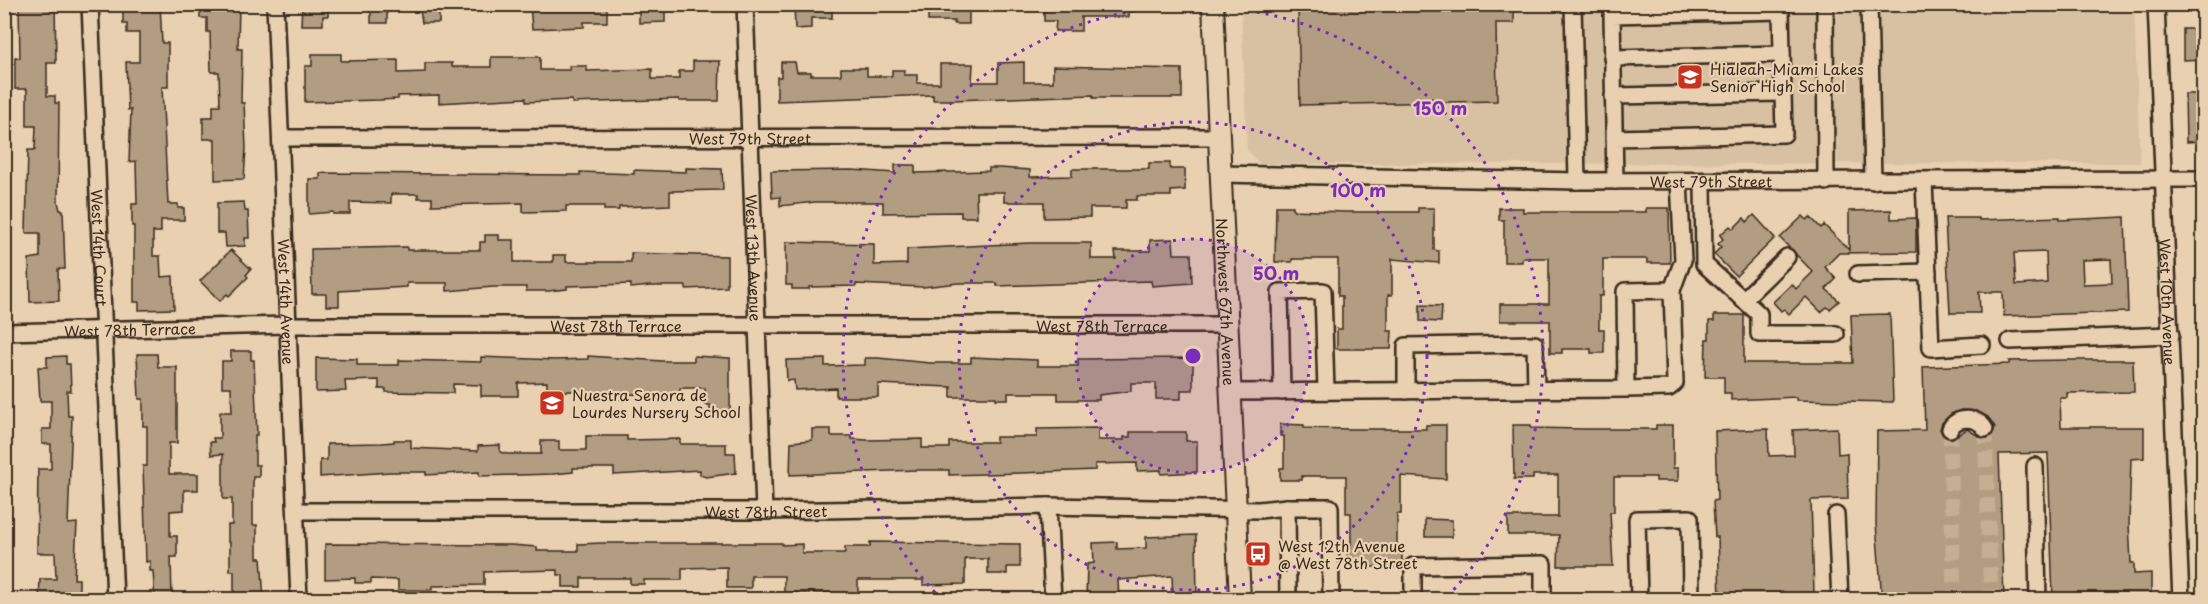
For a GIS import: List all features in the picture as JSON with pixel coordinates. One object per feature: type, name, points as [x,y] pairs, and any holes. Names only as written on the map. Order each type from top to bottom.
[{"type":"main road","name":"Northwest 67th Avenue","points":[[1214,4],[1239,600]]},
{"type":"street","name":"West 14th Court","points":[[90,4],[115,600]]},
{"type":"street","name":"West 14th Avenue","points":[[274,4],[282,138],[287,325],[299,600]]},
{"type":"street","name":"West 13th Avenue","points":[[746,4],[764,511]]},
{"type":"street","points":[[1573,4],[1577,181]]},
{"type":"street","points":[[1825,4],[1826,182]]},
{"type":"street","points":[[1869,4],[1874,181]]},
{"type":"street","name":"West 10th Avenue","points":[[2156,4],[2181,600]]},
{"type":"street","points":[[1614,138],[1784,134],[1782,11],[1612,15],[1612,58],[1615,181]]},
{"type":"street","points":[[1612,58],[1782,54]]},
{"type":"street","points":[[1613,96],[1783,93]]},
{"type":"street","name":"West 79th Street","points":[[282,138],[1219,137]]},
{"type":"street","name":"West 79th Street","points":[[1221,174],[1577,181],[2204,179]]},
{"type":"street","points":[[1230,392],[1669,388],[1676,383],[1672,290],[1683,260],[1679,181]]},
{"type":"street","points":[[1703,181],[1704,264],[1759,314],[1759,334],[1836,334]]},
{"type":"street","points":[[1924,181],[1931,348],[1982,345]]},
{"type":"street","points":[[1743,300],[1787,257]]},
{"type":"street","points":[[1858,274],[1928,272]]},
{"type":"street","points":[[1626,389],[1625,291],[1672,290]]},
{"type":"street","points":[[1282,392],[1280,292],[1323,291],[1326,392]]},
{"type":"street","name":"West 78th Terrace","points":[[4,332],[287,325],[757,323],[1227,325]]},
{"type":"street","points":[[2010,341],[2171,335]]},
{"type":"street","points":[[1406,391],[1406,346],[1535,344],[1536,389]]},
{"type":"street","points":[[1950,429],[1957,421],[1976,420],[1985,429]]},
{"type":"street","points":[[2036,466],[2038,600]]},
{"type":"street","points":[[1048,506],[1053,600]]},
{"type":"street","name":"West 78th Street","points":[[296,511],[764,511],[1048,506],[1259,510],[1287,507],[1330,507],[1332,600]]},
{"type":"street","points":[[1287,507],[1288,600]]},
{"type":"street","points":[[1836,515],[1840,600]]},
{"type":"street","points":[[1639,600],[1637,519],[1690,518],[1691,600]]},
{"type":"street","points":[[1413,600],[1413,566],[1543,564],[1543,600]]},
{"type":"shaded area","name":"Hialeah-Miami Lakes Senior High School","points":[[1241,5],[2134,5],[2140,163],[1260,164],[1247,150]]},
{"type":"building","points":[[55,4],[56,63],[47,63],[47,96],[55,96],[55,103],[59,103],[58,202],[60,210],[63,210],[65,269],[58,269],[59,301],[30,302],[29,259],[40,257],[40,233],[26,233],[28,150],[35,150],[36,126],[27,126],[27,89],[15,89],[15,57],[20,58],[19,6]]},
{"type":"building","points":[[123,4],[160,4],[162,43],[168,43],[168,87],[162,87],[168,204],[178,204],[178,208],[184,208],[184,220],[161,220],[161,232],[153,232],[153,256],[160,256],[161,277],[173,276],[174,309],[139,310],[139,302],[134,302],[132,204],[137,204],[136,161],[129,162],[131,110],[128,110],[126,62],[139,62],[139,33],[127,33],[127,24],[123,24]]},
{"type":"building","points":[[200,4],[239,4],[238,49],[242,49],[241,103],[244,103],[246,148],[244,179],[215,180],[215,139],[203,139],[203,117],[213,117],[213,105],[220,105],[219,72],[211,72],[210,32],[207,32],[207,18],[200,18]]},
{"type":"building","points":[[302,4],[328,4],[328,16],[323,16],[323,25],[301,25]]},
{"type":"building","points":[[371,4],[387,4],[387,23],[371,23]]},
{"type":"building","points":[[419,4],[439,4],[439,23],[422,23]]},
{"type":"building","points":[[530,4],[607,4],[607,22],[584,22],[584,27],[532,29]]},
{"type":"building","points":[[639,4],[665,4],[665,22],[639,23]]},
{"type":"building","points":[[794,4],[832,4],[832,18],[811,18],[811,28],[795,29]]},
{"type":"building","points":[[928,4],[969,4],[969,24],[954,24],[954,21],[928,21]]},
{"type":"building","points":[[1044,4],[1129,4],[1129,17],[1081,17],[1081,31],[1055,31],[1056,21],[1044,21]]},
{"type":"building","points":[[1298,4],[1514,4],[1514,23],[1496,23],[1497,101],[1300,105]]},
{"type":"building","points":[[2183,29],[2204,29],[2204,59],[2183,60]]},
{"type":"building","points":[[312,54],[341,54],[341,61],[398,60],[398,73],[425,72],[425,63],[452,63],[452,67],[491,67],[491,57],[540,57],[540,70],[570,70],[569,66],[587,66],[587,71],[652,69],[652,79],[679,79],[679,71],[693,71],[693,61],[720,61],[719,101],[679,101],[679,99],[572,103],[572,100],[526,102],[526,98],[439,103],[439,95],[398,96],[398,99],[380,100],[305,102],[305,66],[312,66]]},
{"type":"building","points":[[781,62],[795,62],[797,72],[811,72],[811,75],[841,75],[841,68],[867,68],[867,76],[892,76],[892,70],[904,70],[904,75],[917,75],[917,83],[940,83],[940,64],[973,64],[972,82],[998,82],[998,63],[1024,62],[1024,82],[1053,82],[1053,66],[1182,69],[1182,98],[1093,98],[1093,95],[933,100],[933,95],[777,101],[777,77],[781,77]]},
{"type":"building","points":[[2185,94],[2199,94],[2200,102],[2204,102],[2204,141],[2186,142]]},
{"type":"building","points":[[1149,163],[1170,163],[1170,169],[1185,169],[1185,190],[1171,191],[1171,196],[1137,196],[1137,200],[1126,200],[1126,208],[1090,208],[1090,217],[1044,218],[1044,202],[1004,202],[1004,192],[976,192],[977,217],[961,217],[961,212],[883,213],[883,202],[815,202],[780,206],[780,197],[772,198],[771,171],[852,170],[895,173],[895,165],[915,165],[915,173],[989,171],[989,168],[1000,168],[1030,170],[1030,177],[1072,176],[1072,169],[1149,169]]},
{"type":"building","points":[[686,168],[722,169],[723,190],[670,191],[670,205],[619,207],[619,210],[604,210],[604,206],[566,206],[566,211],[523,212],[523,203],[432,205],[432,198],[418,198],[418,194],[391,194],[391,203],[350,202],[350,214],[333,214],[333,212],[309,214],[309,179],[320,179],[320,173],[580,175],[580,172],[634,174],[634,170],[686,172]]},
{"type":"building","points":[[244,202],[245,211],[248,211],[249,238],[245,238],[245,246],[226,247],[225,233],[217,233],[217,203]]},
{"type":"building","points":[[1276,206],[1293,206],[1293,210],[1344,212],[1418,212],[1418,208],[1434,208],[1434,250],[1439,251],[1439,263],[1392,259],[1392,295],[1388,295],[1388,331],[1392,331],[1391,349],[1337,349],[1337,329],[1342,329],[1342,296],[1338,296],[1338,259],[1292,259],[1292,262],[1275,262]]},
{"type":"building","points":[[1499,208],[1523,208],[1523,212],[1646,212],[1646,208],[1669,208],[1670,263],[1647,263],[1647,259],[1603,259],[1603,296],[1599,296],[1599,329],[1604,329],[1604,353],[1591,353],[1591,349],[1562,349],[1562,353],[1550,353],[1550,321],[1500,321],[1500,304],[1549,304],[1549,258],[1522,258],[1522,262],[1504,262],[1504,220],[1499,220]]},
{"type":"building","points":[[1891,210],[1891,219],[1916,218],[1916,252],[1839,253],[1825,267],[1836,279],[1826,289],[1839,301],[1830,309],[1827,307],[1821,312],[1806,297],[1789,314],[1784,309],[1781,311],[1773,302],[1792,284],[1796,289],[1813,272],[1780,238],[1803,216],[1807,220],[1810,217],[1821,228],[1824,225],[1849,250],[1849,211]]},
{"type":"building","points":[[1754,215],[1775,238],[1736,276],[1714,254],[1721,247],[1718,244],[1723,239],[1720,235],[1730,226],[1733,229],[1744,218],[1747,222]]},
{"type":"building","points":[[2125,217],[2128,312],[2004,316],[2003,292],[1979,292],[1980,313],[1950,313],[1945,218],[1979,218],[1979,220]],"holes":[[[2046,252],[2047,283],[2016,285],[2014,253]],[[2111,259],[2112,283],[2083,284],[2082,260]]]},
{"type":"building","points":[[485,235],[499,235],[499,240],[514,240],[514,262],[553,262],[553,255],[566,255],[566,262],[631,262],[631,253],[727,256],[727,287],[686,289],[686,286],[650,286],[631,288],[631,284],[567,286],[567,289],[548,291],[526,291],[526,287],[493,287],[447,291],[447,283],[407,283],[407,287],[339,291],[339,306],[326,306],[326,294],[312,294],[311,249],[407,247],[407,250],[480,250],[480,242],[485,242]]},
{"type":"building","points":[[1173,239],[1174,254],[1191,254],[1192,283],[1152,286],[1151,281],[997,286],[997,283],[958,283],[923,287],[856,284],[856,286],[809,287],[809,289],[792,289],[792,285],[786,285],[786,242],[874,244],[874,265],[907,264],[907,249],[1030,243],[1091,243],[1091,259],[1116,259],[1115,251],[1150,251],[1150,240]]},
{"type":"building","points":[[231,250],[251,269],[246,275],[248,277],[229,296],[227,294],[220,301],[200,281]]},
{"type":"building","points":[[1420,305],[1442,306],[1441,322],[1420,321]]},
{"type":"building","points":[[1890,314],[1893,402],[1796,400],[1796,397],[1731,400],[1731,393],[1724,393],[1724,377],[1705,377],[1706,339],[1709,339],[1709,321],[1714,321],[1714,315],[1744,315],[1744,363],[1853,363],[1851,315]]},
{"type":"building","points":[[231,351],[251,351],[251,360],[254,360],[257,435],[255,435],[255,465],[259,465],[259,477],[253,477],[253,525],[257,525],[257,558],[261,558],[264,600],[234,600],[234,571],[230,571],[230,542],[228,542],[228,525],[232,525],[232,499],[223,499],[223,454],[211,455],[210,442],[214,442],[213,438],[220,438],[220,412],[232,412],[231,387],[222,387],[222,361],[231,361]]},
{"type":"building","points":[[137,354],[157,354],[158,367],[177,367],[177,443],[169,443],[169,474],[198,474],[198,490],[184,490],[184,510],[170,511],[170,536],[177,536],[177,557],[171,557],[172,600],[155,600],[153,571],[150,571],[150,561],[146,562],[143,466],[147,466],[147,426],[143,426],[143,399],[139,399]]},
{"type":"building","points":[[66,356],[66,364],[70,364],[71,391],[67,391],[68,416],[72,416],[68,524],[77,523],[74,579],[79,579],[79,600],[39,600],[40,579],[56,579],[55,553],[37,553],[38,469],[51,469],[51,444],[42,444],[42,429],[51,429],[51,401],[40,401],[38,367],[47,367],[47,357]]},
{"type":"building","points":[[588,356],[662,361],[694,361],[694,356],[730,358],[730,412],[710,412],[710,405],[705,405],[705,388],[680,388],[680,395],[629,394],[629,399],[586,400],[586,391],[547,391],[547,382],[518,383],[518,396],[481,396],[481,385],[453,384],[453,393],[386,392],[386,389],[379,389],[379,380],[345,381],[346,391],[316,392],[316,358],[357,359],[357,365],[399,365],[399,360],[481,362],[481,357],[555,360],[588,359]]},
{"type":"building","points":[[971,357],[1037,360],[1037,366],[1078,366],[1078,359],[1193,358],[1193,390],[1181,390],[1181,399],[1156,399],[1156,383],[1131,383],[1131,391],[1099,395],[1099,400],[1058,400],[1058,393],[1008,393],[1008,399],[996,399],[996,397],[951,397],[951,387],[878,384],[878,397],[836,397],[836,388],[795,390],[794,380],[787,381],[786,360],[825,359],[825,366],[865,365],[865,358],[930,363],[971,363]]},
{"type":"building","points":[[2133,360],[2134,392],[2067,393],[2067,398],[2060,398],[2061,427],[2144,427],[2144,458],[2131,459],[2129,523],[2131,563],[2134,563],[2134,574],[2151,573],[2151,600],[2053,600],[2048,453],[1999,454],[2004,600],[1882,600],[1876,524],[1877,431],[1925,430],[1923,367],[2009,364],[2009,361]],"holes":[[[1961,410],[1976,411],[1988,417],[1995,427],[1991,436],[1982,438],[1967,429],[1954,438],[1944,437],[1940,429],[1942,423],[1951,414]]]},
{"type":"building","points":[[1280,424],[1304,425],[1304,428],[1353,429],[1426,429],[1426,425],[1446,425],[1446,479],[1401,476],[1401,514],[1397,514],[1397,547],[1402,547],[1402,567],[1347,567],[1347,547],[1351,547],[1351,513],[1346,513],[1346,476],[1302,476],[1302,480],[1280,480],[1280,468],[1284,468],[1284,436],[1280,436]]},
{"type":"building","points":[[1513,425],[1531,425],[1531,428],[1656,429],[1656,425],[1673,425],[1673,468],[1678,468],[1678,481],[1656,481],[1656,477],[1614,477],[1614,512],[1610,512],[1613,566],[1558,566],[1559,535],[1508,535],[1508,517],[1558,517],[1558,475],[1533,475],[1533,479],[1514,479]]},
{"type":"building","points":[[1098,428],[1098,440],[1124,440],[1124,437],[1130,437],[1130,432],[1186,432],[1186,441],[1197,441],[1197,472],[1161,474],[1161,470],[1137,471],[1137,463],[1095,464],[1095,470],[1021,473],[949,475],[949,470],[916,470],[790,475],[791,442],[812,440],[812,429],[831,429],[831,436],[852,436],[852,439],[922,439],[922,448],[949,448],[949,442],[996,442],[996,437],[1037,437],[1037,429]]},
{"type":"building","points":[[1837,428],[1838,454],[1847,453],[1848,499],[1811,500],[1814,593],[1773,594],[1773,600],[1720,600],[1718,537],[1715,537],[1713,501],[1717,500],[1715,431],[1768,429],[1769,456],[1794,455],[1793,430]]},
{"type":"building","points":[[586,436],[627,436],[627,440],[680,439],[680,444],[726,444],[726,453],[735,453],[736,473],[706,477],[700,475],[700,470],[614,475],[614,468],[573,468],[573,472],[553,474],[479,476],[479,472],[426,475],[426,472],[390,472],[320,477],[320,460],[327,460],[327,444],[411,440],[411,448],[478,451],[478,446],[500,445],[500,452],[507,454],[541,454],[541,441],[559,441],[559,450],[586,450]]},
{"type":"building","points":[[1425,519],[1452,520],[1452,537],[1425,537]]},
{"type":"building","points":[[1196,535],[1197,600],[1173,600],[1172,576],[1118,580],[1119,600],[1086,600],[1087,564],[1094,563],[1093,543],[1117,542],[1117,549],[1146,548],[1146,537]]},
{"type":"building","points":[[870,542],[1020,544],[1020,567],[1007,567],[1007,574],[988,574],[988,559],[965,559],[965,584],[923,585],[923,580],[858,580],[858,593],[784,593],[784,576],[751,576],[751,588],[727,588],[727,567],[682,568],[682,580],[644,580],[644,584],[630,584],[630,578],[581,578],[581,587],[563,587],[563,575],[558,575],[558,570],[484,572],[484,585],[432,586],[432,590],[398,590],[398,580],[371,579],[371,583],[355,583],[355,578],[325,579],[325,544],[511,545],[537,547],[537,551],[578,551],[578,544],[602,543],[782,543],[782,545],[802,544],[802,553],[845,553],[845,547],[870,547]]},
{"type":"tunnel","points":[[1950,429],[1954,600]]},
{"type":"tunnel","points":[[1985,429],[1991,600]]},
{"type":"place","name":"Hialeah-Miami Lakes Senior High School","points":[[1690,77]]},
{"type":"place","name":"Nuestra Senora de Lourdes Nursery School","points":[[552,403]]},
{"type":"place","name":"West 12th Avenue @ West 78th Street","points":[[1258,554]]}]
